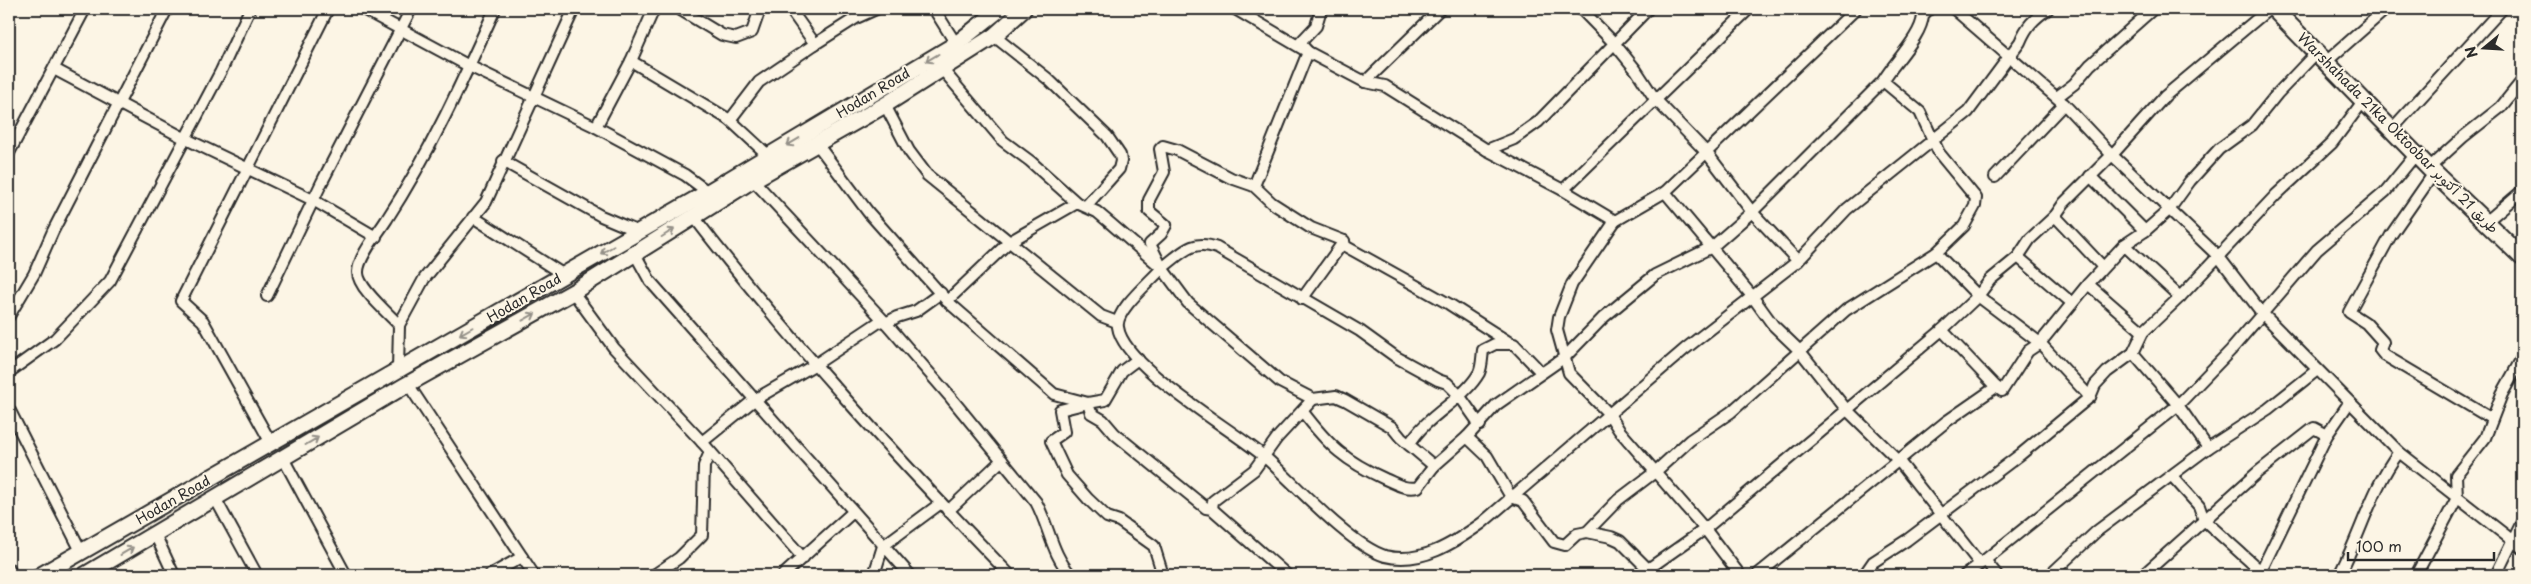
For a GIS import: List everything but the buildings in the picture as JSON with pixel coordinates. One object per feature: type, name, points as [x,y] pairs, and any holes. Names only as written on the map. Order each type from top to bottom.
[{"type":"main road","name":"Hodan Road","points":[[40,575],[708,192],[956,44],[1000,9]]},
{"type":"main road","name":"Hodan Road","points":[[90,574],[406,385],[574,292],[754,180],[885,105],[994,36],[1024,9]]},
{"type":"main road","name":"Warshahada 21ka Oktoobar طريق 21 أكتوبر","points":[[2274,9],[2416,154],[2522,257]]},
{"type":"street","points":[[9,153],[85,9]]},
{"type":"street","points":[[9,316],[34,274],[53,231],[167,9]]},
{"type":"street","points":[[9,372],[55,339],[110,281],[250,9]]},
{"type":"street","points":[[271,443],[204,321],[182,302],[328,9]]},
{"type":"street","points":[[363,9],[469,66],[596,127],[685,176],[708,192]]},
{"type":"street","points":[[267,296],[313,200],[411,9]]},
{"type":"street","points":[[399,324],[360,283],[359,263],[421,158],[469,66],[495,9]]},
{"type":"street","points":[[398,370],[399,324],[424,279],[486,202],[503,161],[574,9]]},
{"type":"street","points":[[596,127],[631,62],[654,9]]},
{"type":"street","points":[[679,9],[722,35],[736,38],[752,32],[760,9]]},
{"type":"street","points":[[790,9],[815,44]]},
{"type":"street","points":[[730,120],[759,82],[856,18],[876,9]]},
{"type":"street","points":[[934,9],[956,44]]},
{"type":"street","points":[[1308,52],[1300,43],[1316,26],[1320,9]]},
{"type":"street","points":[[1364,82],[1440,9]]},
{"type":"street","points":[[1581,9],[1614,43],[1655,99],[1707,153],[1752,212],[1798,261]]},
{"type":"street","points":[[1487,150],[1514,139],[1538,122],[1648,9]]},
{"type":"street","points":[[1563,190],[1749,9]]},
{"type":"street","points":[[1740,575],[1705,529],[1619,430],[1609,414],[1569,373],[1557,330],[1559,317],[1572,284],[1615,221],[1665,192],[1789,71],[1856,9]]},
{"type":"street","points":[[1302,412],[1337,452],[1363,469],[1401,487],[1418,487],[1434,466],[1480,425],[1496,405],[1565,357],[1604,317],[1655,275],[1712,248],[1752,212],[1883,81],[1895,61],[1916,37],[1922,25],[1923,16],[1929,9]]},
{"type":"street","points":[[1954,9],[2060,100],[2168,210],[2220,257],[2262,313],[2398,452],[2522,548]]},
{"type":"street","points":[[1480,425],[1459,394],[1447,383],[1396,357],[1360,331],[1302,299],[1248,265],[1204,243],[1185,251],[1162,268],[1132,299],[1117,322],[1118,330],[1125,344],[1138,359],[1204,414],[1264,457],[1326,514],[1366,546],[1383,555],[1397,558],[1417,557],[1442,549],[1460,539],[1752,296],[1798,261],[1847,209],[1968,112],[2020,42],[2025,30],[2034,18],[2048,9]]},
{"type":"street","points":[[1995,177],[2090,65],[2153,9]]},
{"type":"street","points":[[1467,437],[1487,456],[1511,497],[1523,501],[1554,542],[1565,545],[1577,534],[1587,532],[1611,537],[1620,541],[1651,572],[1942,330],[1978,296],[1990,280],[2018,257],[2030,239],[2055,216],[2064,202],[2112,154],[2164,96],[2269,9]]},
{"type":"street","points":[[1942,330],[1996,387],[2002,390],[2028,351],[2040,343],[2103,267],[2124,245],[2146,231],[2168,210],[2190,181],[2219,149],[2252,125],[2277,94],[2322,57],[2386,9]]},
{"type":"street","points":[[2392,129],[2502,9]]},
{"type":"street","points":[[1240,10],[1308,52],[1364,82],[1385,86],[1487,150],[1563,190],[1615,221]]},
{"type":"street","points":[[702,442],[754,400],[884,322],[916,311],[944,297],[1009,242],[1082,204],[1120,169],[1120,155],[1107,136],[1048,79],[994,36]]},
{"type":"street","points":[[1254,186],[1308,52]]},
{"type":"street","points":[[631,62],[730,120],[769,156]]},
{"type":"street","points":[[54,69],[184,138],[313,200],[376,237]]},
{"type":"street","points":[[942,69],[1003,142],[1030,161],[1082,204],[1104,217],[1162,268]]},
{"type":"street","points":[[1587,532],[1618,500],[1655,472],[1690,440],[1731,412],[1846,310],[1936,253],[1964,226],[1975,206],[1976,198],[1939,153],[1920,112],[1883,81]]},
{"type":"street","points":[[2492,419],[2384,355],[2380,350],[2383,342],[2374,330],[2349,312],[2391,236],[2432,170],[2463,137],[2501,107],[2522,82]]},
{"type":"street","points":[[1864,575],[1873,562],[1901,544],[2021,454],[2090,397],[2095,385],[2107,372],[2133,353],[2143,332],[2220,257],[2276,195],[2332,143],[2364,100]]},
{"type":"street","points":[[885,105],[909,151],[927,175],[1101,316],[1117,322]]},
{"type":"street","points":[[817,144],[868,212],[944,297],[1054,394],[1088,404]]},
{"type":"street","points":[[1344,241],[1311,228],[1272,203],[1254,186],[1231,178],[1171,147],[1161,147],[1164,172],[1149,200],[1149,211],[1166,224],[1162,234],[1150,244],[1162,268],[1188,303],[1280,382],[1313,399],[1336,396],[1345,400],[1392,427],[1409,445],[1434,466]]},
{"type":"street","points":[[1965,575],[2178,405],[2231,350],[2317,250],[2385,192],[2416,154]]},
{"type":"street","points":[[503,161],[602,216],[639,232]]},
{"type":"street","points":[[2090,176],[2146,231]]},
{"type":"street","points":[[754,180],[884,322],[1036,502],[1044,517],[1062,566],[1071,575]]},
{"type":"street","points":[[2486,222],[2522,191]]},
{"type":"street","points":[[1665,192],[1773,324],[1800,351],[1846,409],[1898,460],[1941,514],[1983,562],[1997,575]]},
{"type":"street","points":[[2055,216],[2103,267]]},
{"type":"street","points":[[473,217],[564,275]]},
{"type":"street","points":[[694,217],[755,297],[948,511],[1010,575]]},
{"type":"street","points":[[1302,299],[1344,241]]},
{"type":"street","points":[[1344,241],[1345,246],[1449,304],[1514,344],[1541,372]]},
{"type":"street","points":[[2124,245],[2180,297]]},
{"type":"street","points":[[1936,253],[1978,296],[2040,343],[2090,397]]},
{"type":"street","points":[[635,254],[650,281],[910,575]]},
{"type":"street","points":[[2018,257],[2072,303]]},
{"type":"street","points":[[2088,284],[2143,332]]},
{"type":"street","points":[[574,292],[614,348],[702,442],[804,558]]},
{"type":"street","points":[[1409,445],[1417,431],[1459,394],[1480,372],[1483,350],[1495,344],[1510,343]]},
{"type":"street","points":[[2133,353],[2178,405],[2208,448]]},
{"type":"street","points":[[2416,575],[2457,498],[2456,475],[2485,438],[2502,394],[2522,358]]},
{"type":"street","points":[[1138,359],[1122,370],[1105,400],[1060,410],[1064,432],[1050,441],[1067,476],[1088,499],[1107,517],[1119,521],[1154,546],[1162,572],[1159,575]]},
{"type":"street","points":[[2050,575],[2097,531],[2208,448],[2268,409],[2317,370]]},
{"type":"street","points":[[406,385],[410,387],[534,575]]},
{"type":"street","points":[[1757,575],[1946,422],[1996,387]]},
{"type":"street","points":[[1212,508],[1214,501],[1254,470],[1277,438],[1313,399]]},
{"type":"street","points":[[2172,476],[2199,506],[2204,520],[2262,574],[2328,435],[2350,403]]},
{"type":"street","points":[[1088,404],[1091,413],[1103,420],[1115,434],[1184,492],[1206,508],[1212,508],[1288,575]]},
{"type":"street","points":[[9,408],[82,552]]},
{"type":"street","points":[[2143,575],[2258,472],[2314,428],[2328,435]]},
{"type":"street","points":[[654,575],[679,558],[702,535],[704,466],[710,452]]},
{"type":"street","points":[[2339,575],[2355,545],[2383,473],[2398,452]]},
{"type":"street","points":[[284,458],[346,575]]},
{"type":"street","points":[[948,511],[1002,460]]},
{"type":"street","points":[[215,498],[257,575]]},
{"type":"street","points":[[874,575],[883,546],[941,503]]},
{"type":"street","points":[[784,575],[853,512]]},
{"type":"street","points":[[2496,575],[2522,522]]},
{"type":"street","points":[[155,534],[174,575]]},
{"type":"street","points":[[490,575],[522,557]]},
{"type":"street","points":[[9,569],[12,575]]}]
